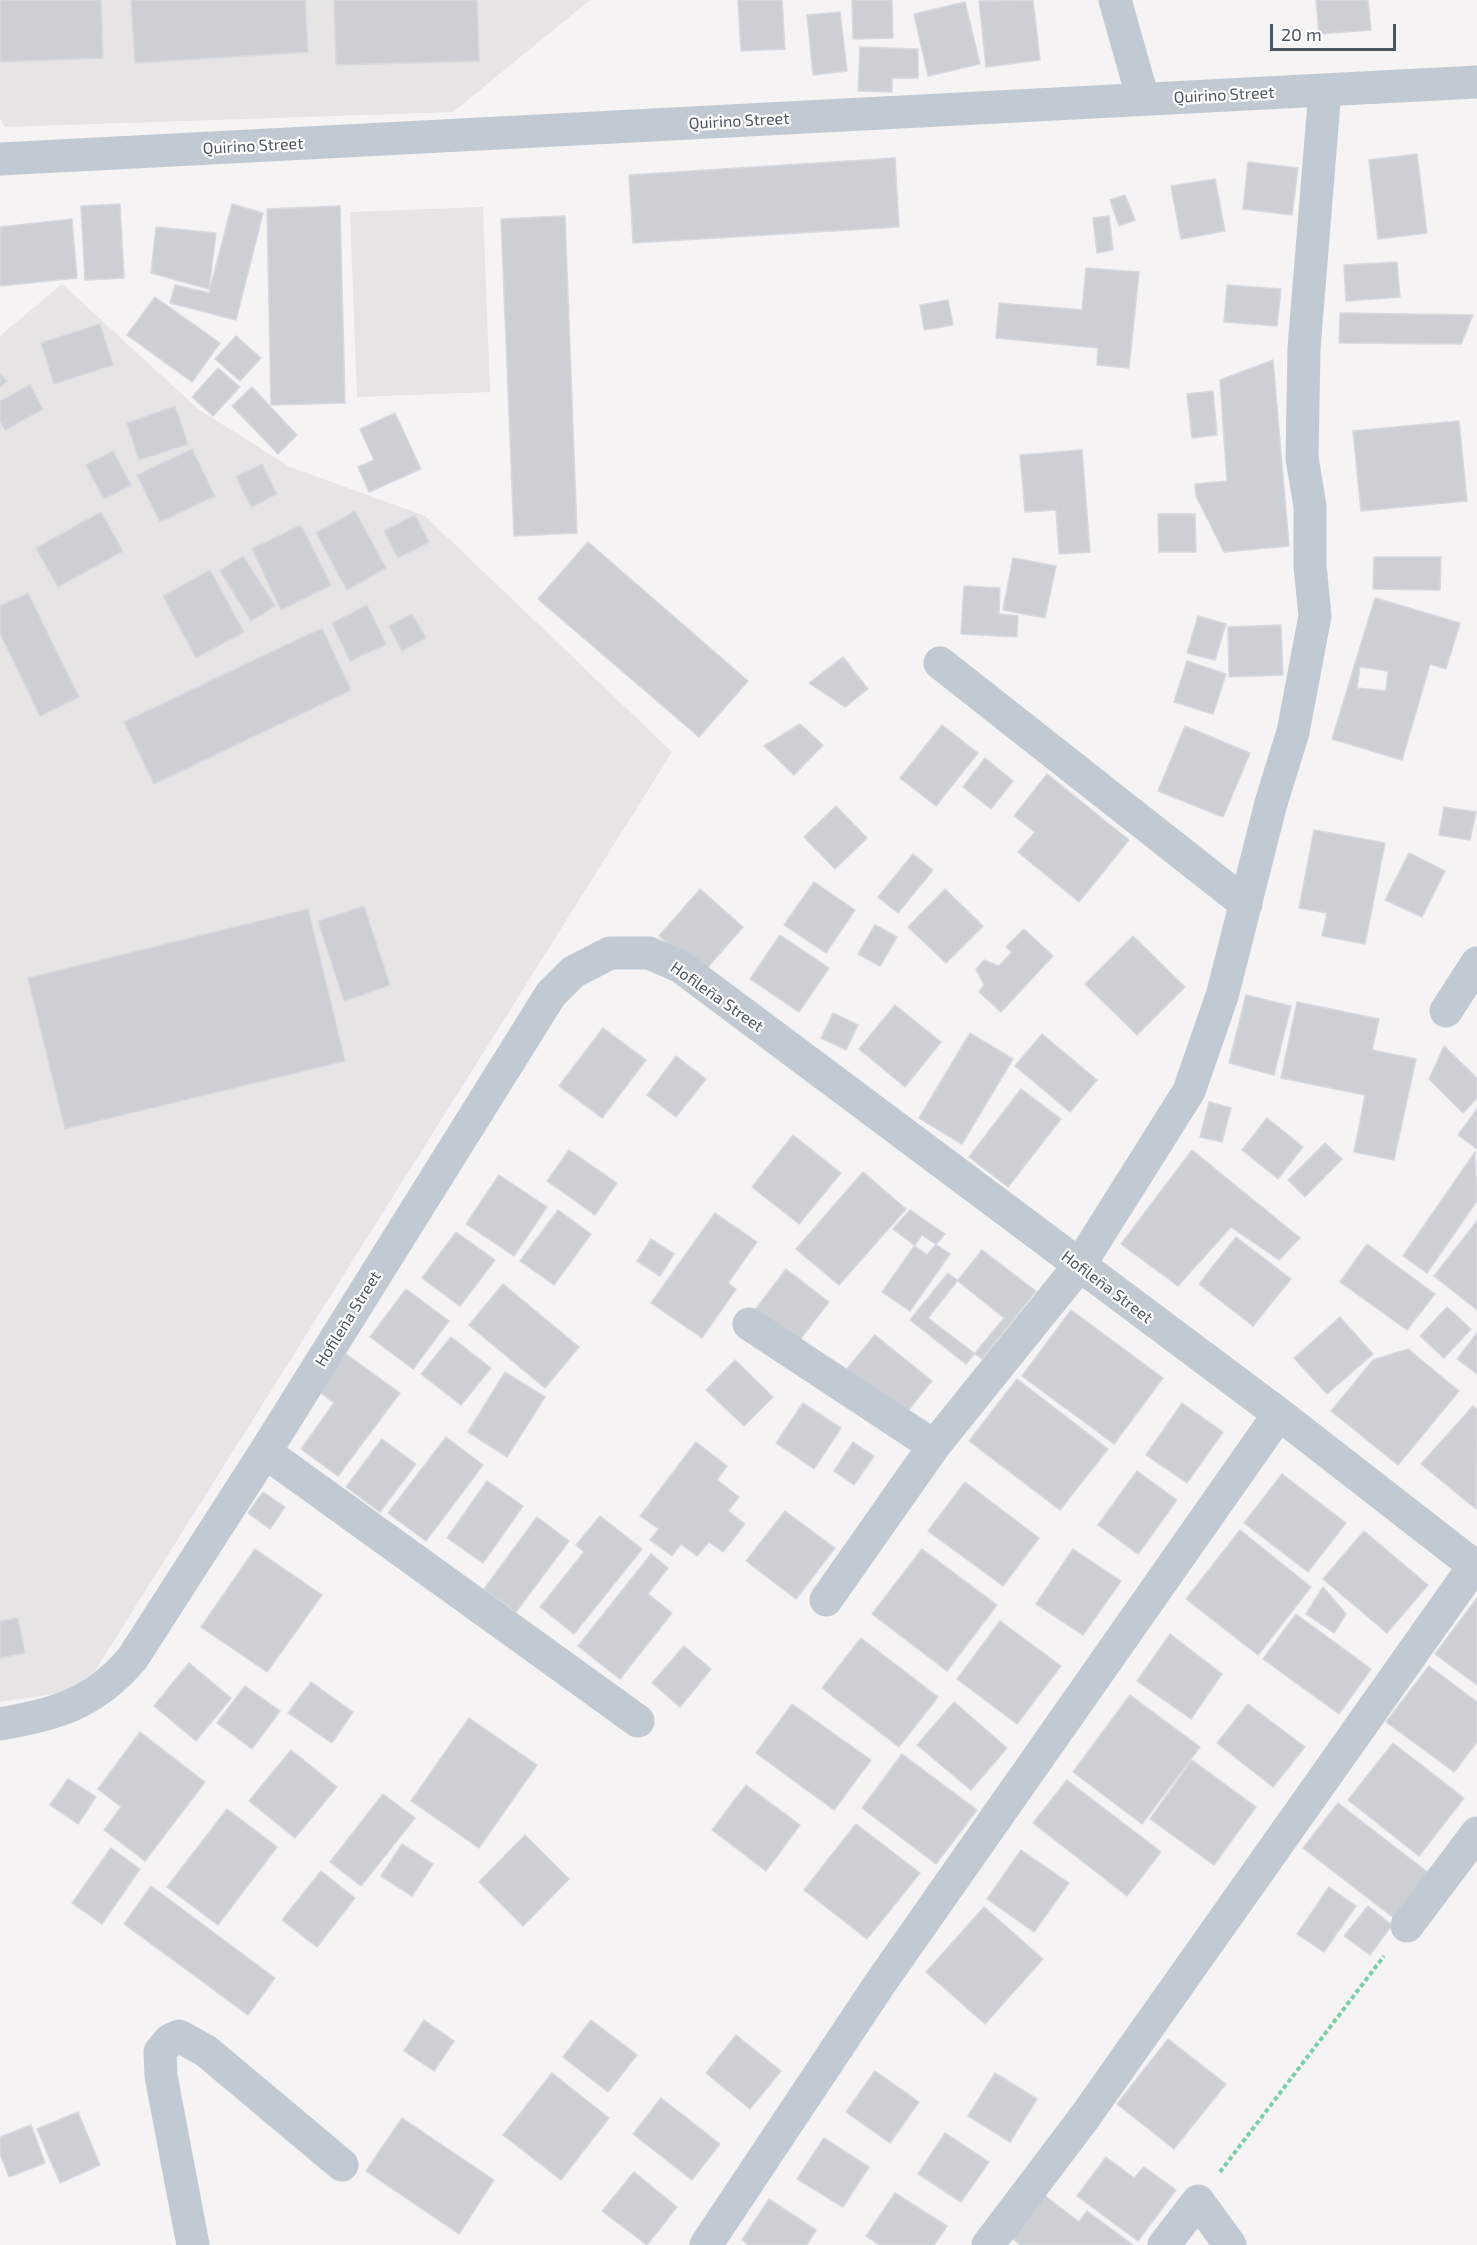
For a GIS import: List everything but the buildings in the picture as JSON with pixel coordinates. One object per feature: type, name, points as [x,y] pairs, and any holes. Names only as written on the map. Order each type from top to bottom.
[{"type":"street","points":[[1115,0],[1143,99]]},
{"type":"street","name":"Quirino Street","points":[[0,159],[1477,82]]},
{"type":"street","points":[[826,1600],[934,1446],[1079,1266],[1189,1091],[1222,996],[1271,803],[1293,732],[1315,616],[1310,566],[1310,506],[1302,458],[1304,348],[1325,90]]},
{"type":"street","points":[[940,663],[1246,904]]},
{"type":"street","name":"Hofileña Street","points":[[0,1724],[44,1716],[78,1704],[113,1681],[132,1659],[265,1452],[551,993],[573,972],[610,953],[649,953],[681,968],[1279,1414],[1476,1567]]},
{"type":"street","points":[[1446,1011],[1477,963]]},
{"type":"street","points":[[749,1324],[934,1446]]},
{"type":"street","points":[[706,2245],[879,1985],[1279,1414]]},
{"type":"street","points":[[265,1452],[638,1721]]},
{"type":"street","points":[[988,2245],[1084,2118],[1476,1567]]},
{"type":"street","points":[[1407,1926],[1477,1833]]},
{"type":"street","points":[[194,2245],[161,2076],[160,2052],[170,2040],[179,2036],[206,2051],[342,2165]]},
{"type":"street","points":[[1164,2245],[1198,2202],[1230,2245]]},
{"type":"path","points":[[1198,2202],[1407,1926]]},
{"type":"shaded area","points":[[0,0],[590,0],[453,112],[5,127],[0,119]]},
{"type":"shaded area","points":[[483,207],[490,392],[357,397],[350,212]]},
{"type":"shaded area","points":[[62,284],[198,409],[290,467],[425,516],[672,752],[95,1671],[68,1692],[0,1702],[0,336]]}]
